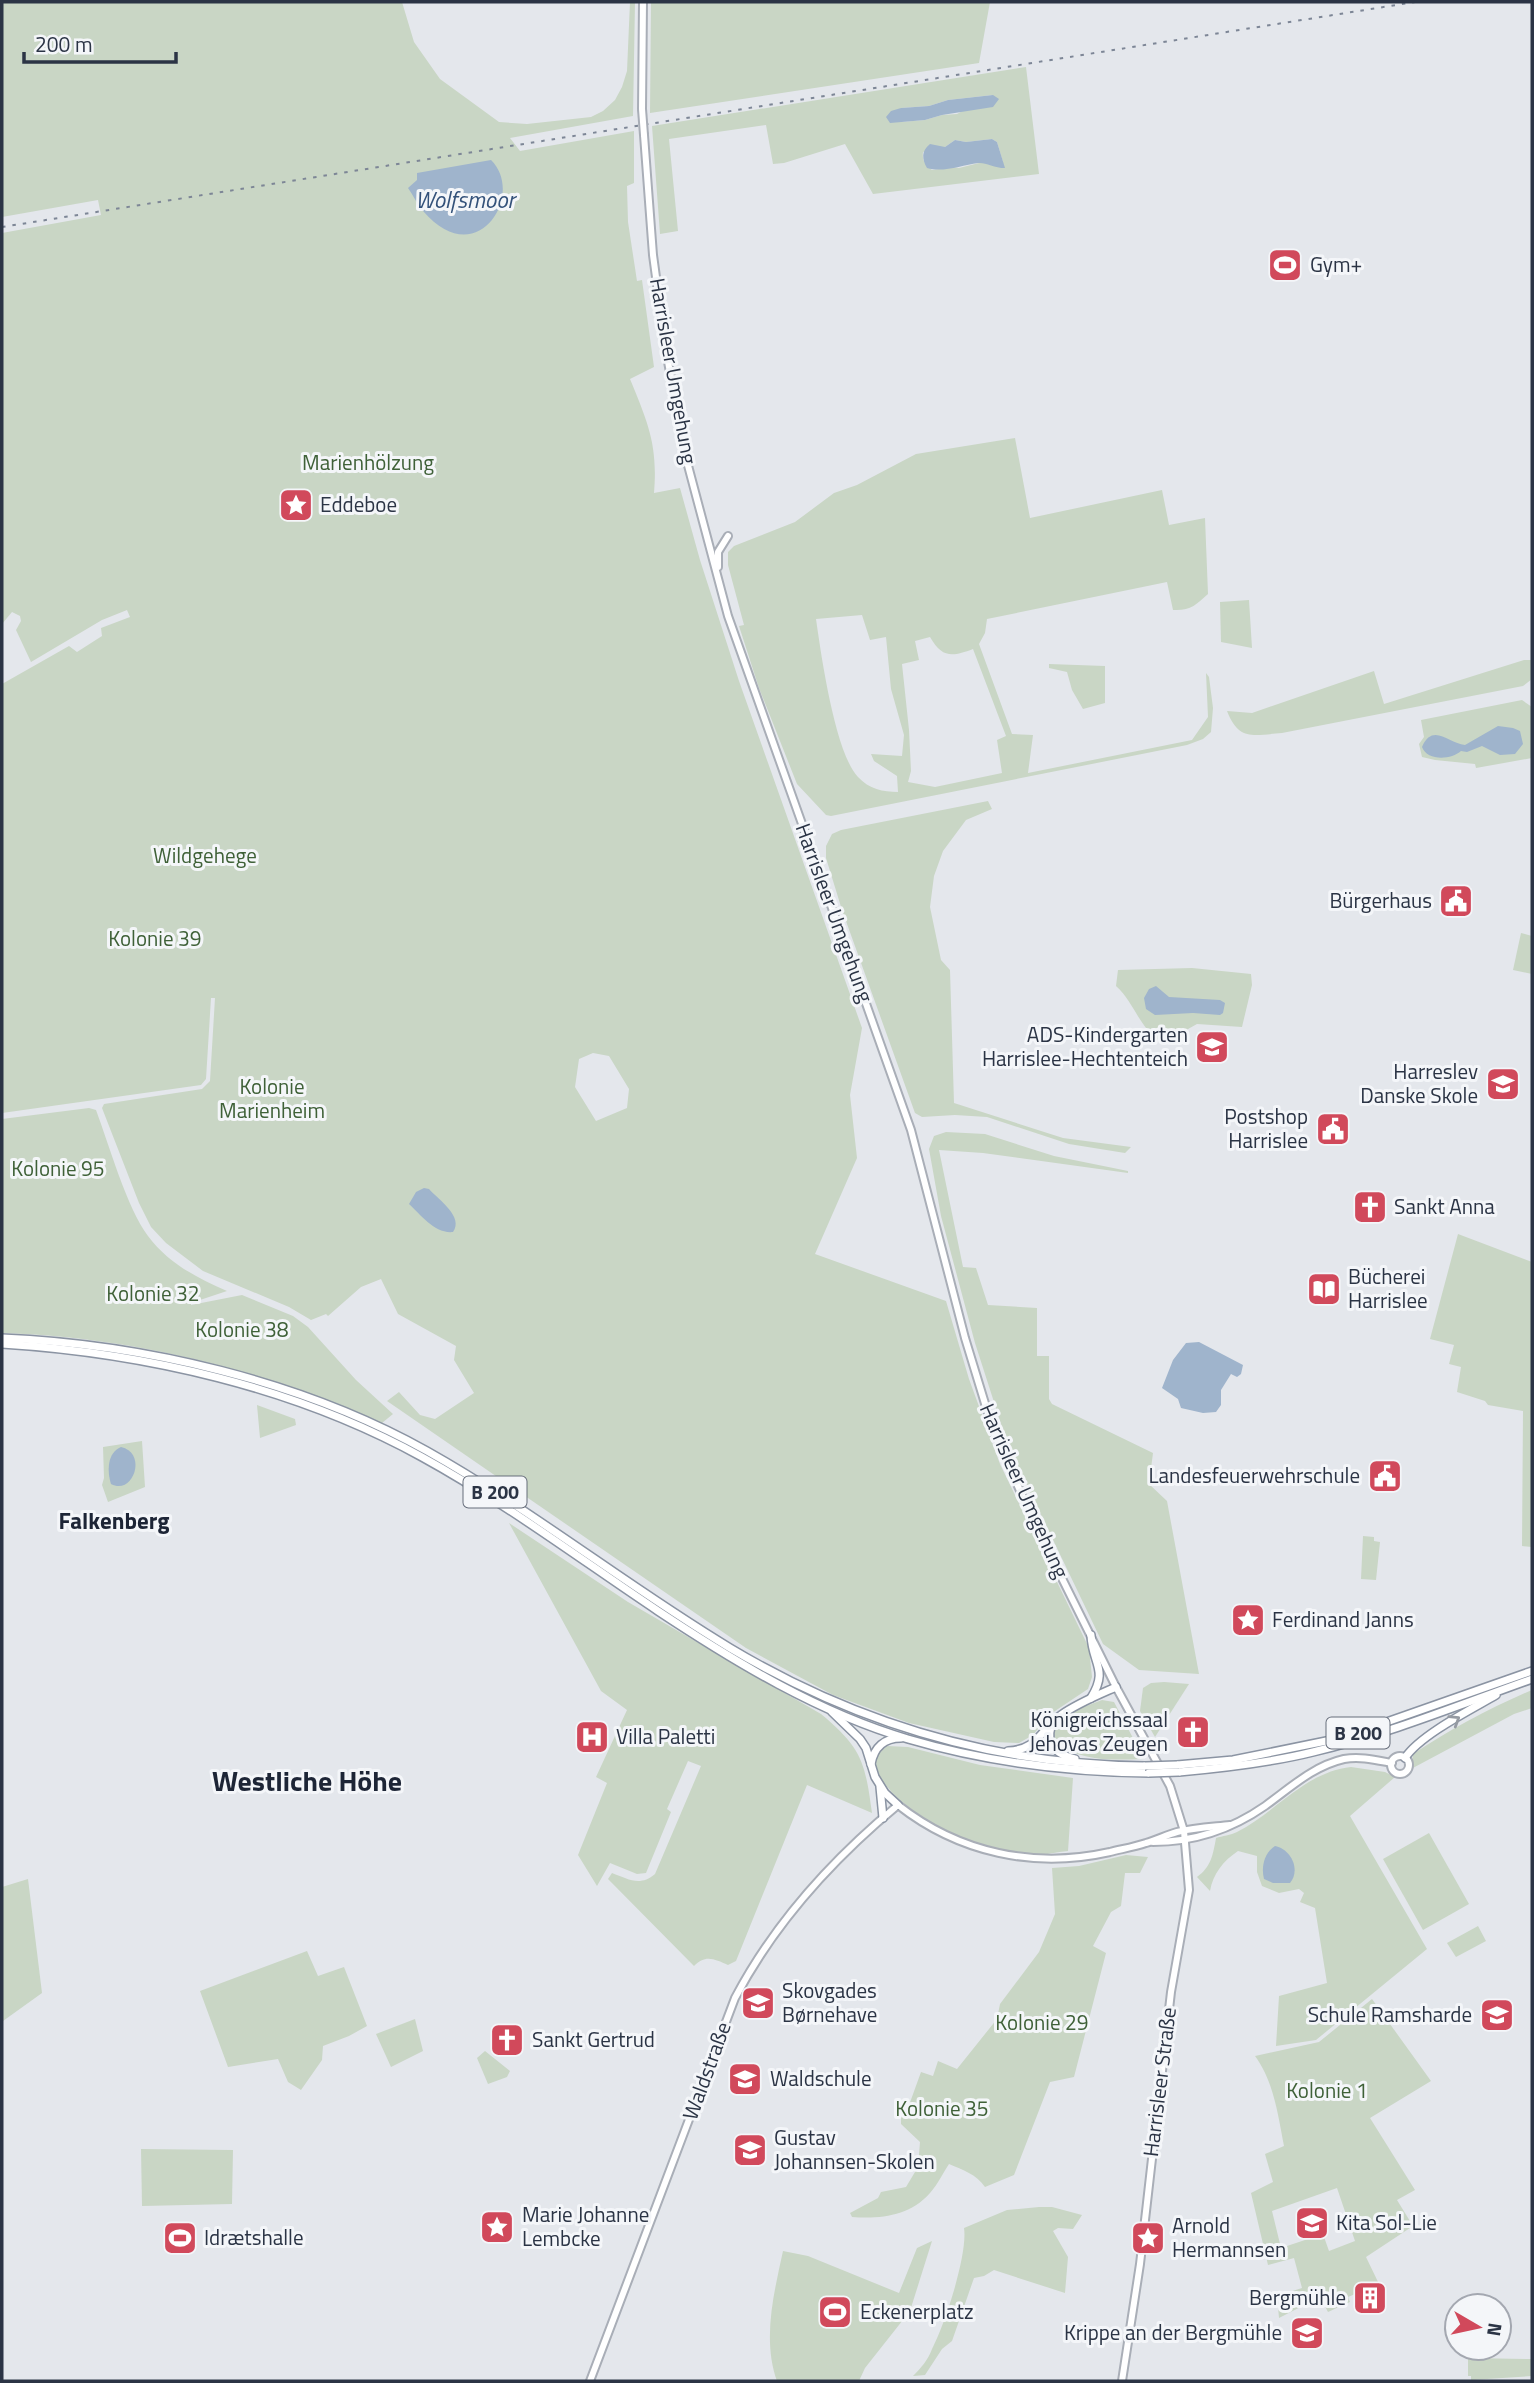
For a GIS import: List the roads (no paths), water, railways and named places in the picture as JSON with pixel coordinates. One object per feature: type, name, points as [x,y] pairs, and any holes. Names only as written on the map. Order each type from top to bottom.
[{"type":"highway","name":"B 200","points":[[2,1338],[106,1347],[178,1361],[248,1377],[355,1417],[425,1450],[493,1490],[718,1640],[779,1675],[861,1714],[921,1735],[990,1751],[1039,1759],[1147,1769]]},
{"type":"highway","name":"B 200","points":[[2,1344],[106,1353],[176,1368],[246,1385],[351,1423],[422,1457],[488,1497],[724,1653],[826,1707],[907,1739],[988,1758],[1027,1765],[1092,1771],[1261,1763],[1313,1752],[1401,1726],[1532,1679]]},
{"type":"highway","points":[[1091,1635],[1091,1650],[1101,1675],[1099,1685],[1091,1698]]},
{"type":"highway","name":"B 200","points":[[1178,1769],[1341,1738],[1532,1671]]},
{"type":"highway","points":[[990,1751],[1027,1748],[1058,1717],[1116,1687]]},
{"type":"highway","points":[[1405,1758],[1435,1732],[1508,1688]]},
{"type":"highway","points":[[826,1707],[860,1738],[880,1787],[898,1805]]},
{"type":"highway","points":[[1052,1723],[1049,1734],[1052,1747],[1061,1755],[1098,1764]]},
{"type":"highway","points":[[871,1768],[872,1759],[881,1744],[889,1739],[907,1739]]},
{"type":"highway","points":[[880,1787],[883,1818]]},
{"type":"main road","name":"Harrisleer Umgehung","points":[[643,2],[642,109],[653,255],[666,351],[687,458],[728,616],[911,1130],[965,1338],[994,1433],[1036,1526],[1116,1687],[1170,1786]]},
{"type":"main road","points":[[717,573],[718,552],[728,536]]},
{"type":"main road","points":[[1397,1757],[1405,1758],[1409,1767],[1404,1773],[1394,1771],[1392,1762],[1397,1757]]},
{"type":"main road","points":[[1148,1843],[1186,1841],[1230,1825],[1262,1808],[1308,1774],[1324,1766],[1352,1758],[1392,1762]]},
{"type":"main road","name":"Harrisleer Straße","points":[[1122,2381],[1140,2264],[1171,1992],[1189,1890],[1184,1830],[1170,1786]]},
{"type":"main road","points":[[898,1805],[943,1835],[961,1843],[999,1854],[1026,1858],[1092,1855],[1148,1843],[1184,1830],[1230,1825]]},
{"type":"main road","name":"Waldstraße","points":[[590,2381],[735,1998],[755,1963],[790,1916],[853,1845],[898,1805]]},
{"type":"water","points":[[993,95],[999,99],[993,107],[925,120],[890,123],[886,117],[891,111],[901,108]]},
{"type":"water","points":[[992,139],[997,142],[1005,168],[981,163],[933,169],[927,168],[924,161],[924,152],[930,144],[945,147],[955,140],[966,142]]},
{"type":"water","name":"Wolfsmoor","points":[[491,160],[500,175],[503,191],[499,208],[490,222],[477,232],[461,234],[443,228],[423,211],[408,188],[417,180],[417,173]]},
{"type":"water","points":[[1498,726],[1520,731],[1523,744],[1515,754],[1500,755],[1482,746],[1440,758],[1429,755],[1422,747],[1426,740],[1436,735],[1465,745]]},
{"type":"water","points":[[1156,986],[1169,997],[1220,1000],[1225,1003],[1223,1013],[1155,1015],[1146,1009],[1144,998],[1149,989]]},
{"type":"water","points":[[429,1189],[453,1215],[456,1226],[453,1232],[434,1227],[409,1204],[416,1192]]},
{"type":"water","points":[[1199,1342],[1243,1365],[1241,1374],[1237,1377],[1231,1374],[1221,1390],[1221,1405],[1216,1412],[1203,1413],[1181,1408],[1178,1399],[1162,1388],[1173,1360],[1186,1343]]},
{"type":"water","points":[[121,1447],[134,1457],[136,1465],[131,1479],[119,1486],[111,1484],[109,1468],[113,1453]]},
{"type":"water","points":[[1275,1846],[1286,1851],[1293,1861],[1295,1872],[1290,1883],[1273,1883],[1264,1879],[1264,1861]]},
{"type":"railway","points":[[2,227],[1415,2]]},
{"type":"place","name":"Gym+","points":[[1285,265]]},
{"type":"place","name":"Eddeboe","points":[[296,505]]},
{"type":"place","name":"Bürgerhaus","points":[[1456,901]]},
{"type":"place","name":"ADS-Kindergarten Harrislee-Hechtenteich","points":[[1212,1047]]},
{"type":"place","name":"Harreslev Danske Skole","points":[[1503,1084]]},
{"type":"place","name":"Postshop Harrislee","points":[[1333,1129]]},
{"type":"place","name":"Sankt Anna","points":[[1370,1207]]},
{"type":"place","name":"Bücherei Harrislee","points":[[1324,1289]]},
{"type":"place","name":"Landesfeuerwehrschule","points":[[1385,1476]]},
{"type":"place","name":"Ferdinand Janns","points":[[1248,1620]]},
{"type":"place","name":"Königreichssaal Jehovas Zeugen","points":[[1193,1732]]},
{"type":"place","name":"Villa Paletti","points":[[592,1737]]},
{"type":"place","name":"Skovgades Børnehave","points":[[758,2003]]},
{"type":"place","name":"Schule Ramsharde","points":[[1497,2015]]},
{"type":"place","name":"Sankt Gertrud","points":[[507,2040]]},
{"type":"place","name":"Waldschule","points":[[745,2079]]},
{"type":"place","name":"Gustav Johannsen-Skolen","points":[[750,2150]]},
{"type":"place","name":"Kita Sol-Lie","points":[[1312,2223]]},
{"type":"place","name":"Marie Johanne Lembcke","points":[[497,2227]]},
{"type":"place","name":"Idrætshalle","points":[[180,2238]]},
{"type":"place","name":"Arnold Hermannsen","points":[[1148,2238]]},
{"type":"place","name":"Bergmühle","points":[[1370,2298]]},
{"type":"place","name":"Eckenerplatz","points":[[835,2312]]},
{"type":"place","name":"Krippe an der Bergmühle","points":[[1307,2333]]},
{"type":"district","name":"Falkenberg","points":[[114,1521]]},
{"type":"district","name":"Westliche Höhe","points":[[307,1781]]},
{"type":"park label","name":"Marienhölzung","points":[[368,463]]},
{"type":"park label","name":"Wildgehege","points":[[205,856]]},
{"type":"park label","name":"Kolonie 39","points":[[155,939]]},
{"type":"park label","name":"Kolonie Marienheim","points":[[272,1099]]},
{"type":"park label","name":"Kolonie 95","points":[[58,1169]]},
{"type":"park label","name":"Kolonie 32","points":[[153,1294]]},
{"type":"park label","name":"Kolonie 38","points":[[242,1330]]},
{"type":"park label","name":"Kolonie 29","points":[[1042,2023]]},
{"type":"park label","name":"Kolonie 1","points":[[1327,2091]]},
{"type":"park label","name":"Kolonie 35","points":[[942,2109]]}]
